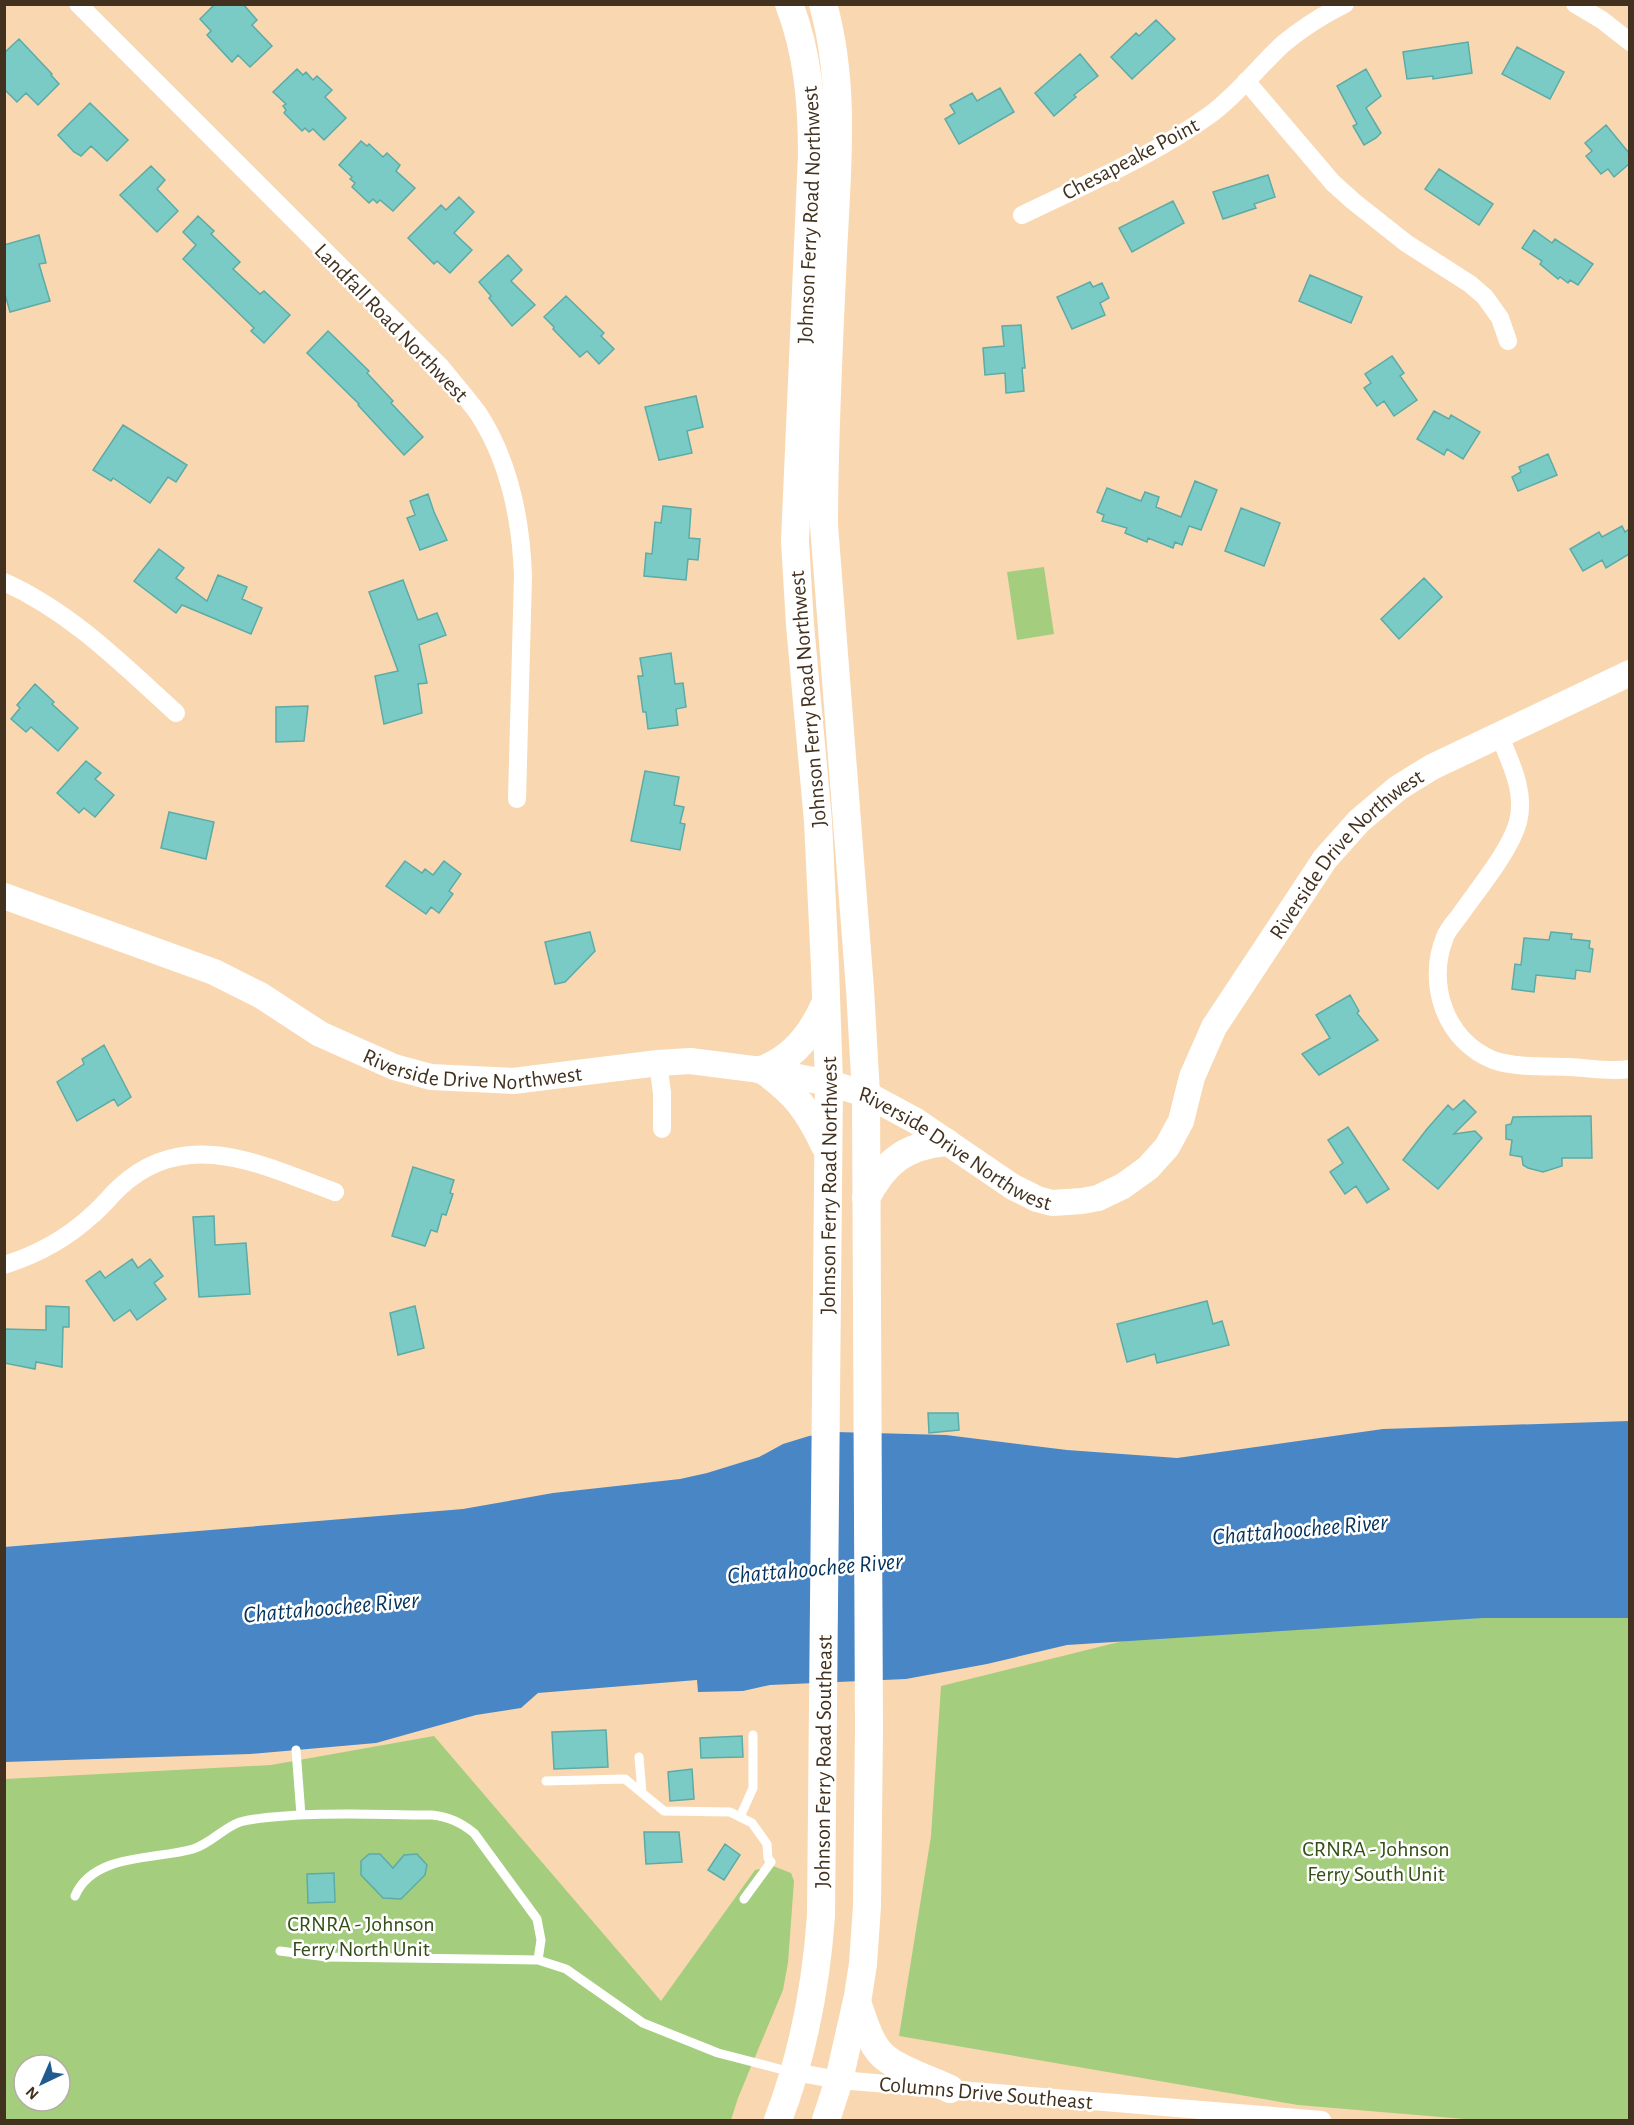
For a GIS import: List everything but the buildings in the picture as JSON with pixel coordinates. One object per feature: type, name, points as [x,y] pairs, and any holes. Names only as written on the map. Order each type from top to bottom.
[{"type":"main road","name":"Johnson Ferry Road Northwest","points":[[789,4],[805,61],[812,120],[795,541],[798,603],[818,821],[829,1083],[825,1396]]},
{"type":"main road","name":"Johnson Ferry Road Northwest","points":[[823,4],[835,55],[838,121],[824,468],[824,525],[866,1094],[866,1397]]},
{"type":"main road","points":[[826,1002],[811,1031],[798,1047],[779,1062],[762,1070],[806,1108],[828,1151]]},
{"type":"main road","points":[[866,1198],[880,1175],[902,1154],[928,1144],[946,1142]]},
{"type":"main road","name":"Johnson Ferry Road Southeast","points":[[778,2121],[806,2028],[818,1960],[823,1867],[825,1396]]},
{"type":"main road","name":"Johnson Ferry Road Southeast","points":[[826,2121],[839,2080],[857,2002],[863,1964],[867,1906],[869,1730],[866,1397]]},
{"type":"main road","points":[[857,2002],[869,2035],[876,2048],[886,2059],[950,2089]]},
{"type":"street","name":"Landfall Road Northwest","points":[[78,4],[440,366],[478,414],[506,472],[513,494],[522,541],[517,799]]},
{"type":"street","name":"Chesapeake Point","points":[[1022,215],[1176,139],[1214,112],[1284,43],[1321,16],[1345,4]]},
{"type":"street","points":[[1575,4],[1602,20],[1629,42]]},
{"type":"street","points":[[1246,81],[1333,183],[1406,243],[1485,297],[1500,318],[1508,341]]},
{"type":"street","points":[[4,582],[20,589],[85,631],[176,713]]},
{"type":"street","name":"Riverside Drive Northwest","points":[[4,896],[214,972],[260,995],[320,1035],[394,1067],[431,1077],[513,1081],[658,1062],[690,1061],[762,1070],[829,1083],[866,1094],[916,1121],[1013,1187],[1037,1200],[1052,1203],[1082,1202],[1098,1198],[1123,1186],[1158,1158],[1181,1121],[1192,1077],[1210,1035],[1325,859],[1359,821],[1398,788],[1432,767],[1629,673]]},
{"type":"street","points":[[1499,734],[1519,784],[1521,803],[1518,822],[1508,846],[1445,936],[1438,962],[1440,996],[1446,1016],[1458,1036],[1477,1052],[1494,1060],[1513,1064],[1629,1069]]},
{"type":"street","points":[[658,1062],[662,1093],[662,1129]]},
{"type":"street","points":[[4,1265],[27,1258],[63,1239],[91,1217],[123,1185],[143,1171],[166,1161],[197,1154],[218,1154],[244,1159],[335,1192]]},
{"type":"street","name":"Columns Drive Southeast","points":[[794,2072],[839,2080],[1322,2121]]},
{"type":"lane","points":[[740,1817],[753,1788],[753,1735]]},
{"type":"lane","points":[[296,1750],[301,1815]]},
{"type":"lane","points":[[639,1757],[642,1793]]},
{"type":"lane","points":[[546,1781],[625,1779],[663,1811],[730,1812],[752,1823],[767,1844],[768,1858],[771,1862],[744,1899]]},
{"type":"lane","points":[[75,1896],[84,1882],[105,1865],[195,1848],[226,1828],[241,1822],[301,1815],[447,1817],[462,1823],[474,1833],[537,1920],[541,1940],[538,1960]]},
{"type":"lane","points":[[280,1951],[327,1957],[538,1960],[566,1969],[643,2023],[718,2053],[794,2072]]},
{"type":"green space","points":[[1044,567],[1054,634],[1017,640],[1007,572]]},
{"type":"green space","name":"CRNRA - Johnson Ferry South Unit","points":[[1629,1595],[1629,2120],[1476,2120],[1298,2105],[899,2036],[931,1836],[941,1686],[1224,1616]]},
{"type":"green space","name":"CRNRA - Johnson Ferry North Unit","points":[[434,1736],[661,2001],[755,1870],[773,1866],[791,1873],[794,1881],[788,1963],[783,1990],[731,2120],[5,2120],[5,1779],[271,1765]]},
{"type":"water","name":"Chattahoochee River","points":[[1629,1421],[1629,1618],[1483,1618],[1067,1645],[987,1664],[906,1679],[770,1685],[743,1691],[698,1692],[697,1680],[538,1693],[521,1708],[476,1715],[376,1743],[250,1754],[5,1762],[4,1547],[463,1509],[553,1493],[680,1479],[759,1457],[783,1444],[809,1436],[836,1432],[946,1435],[1067,1450],[1177,1458],[1383,1429]]}]
